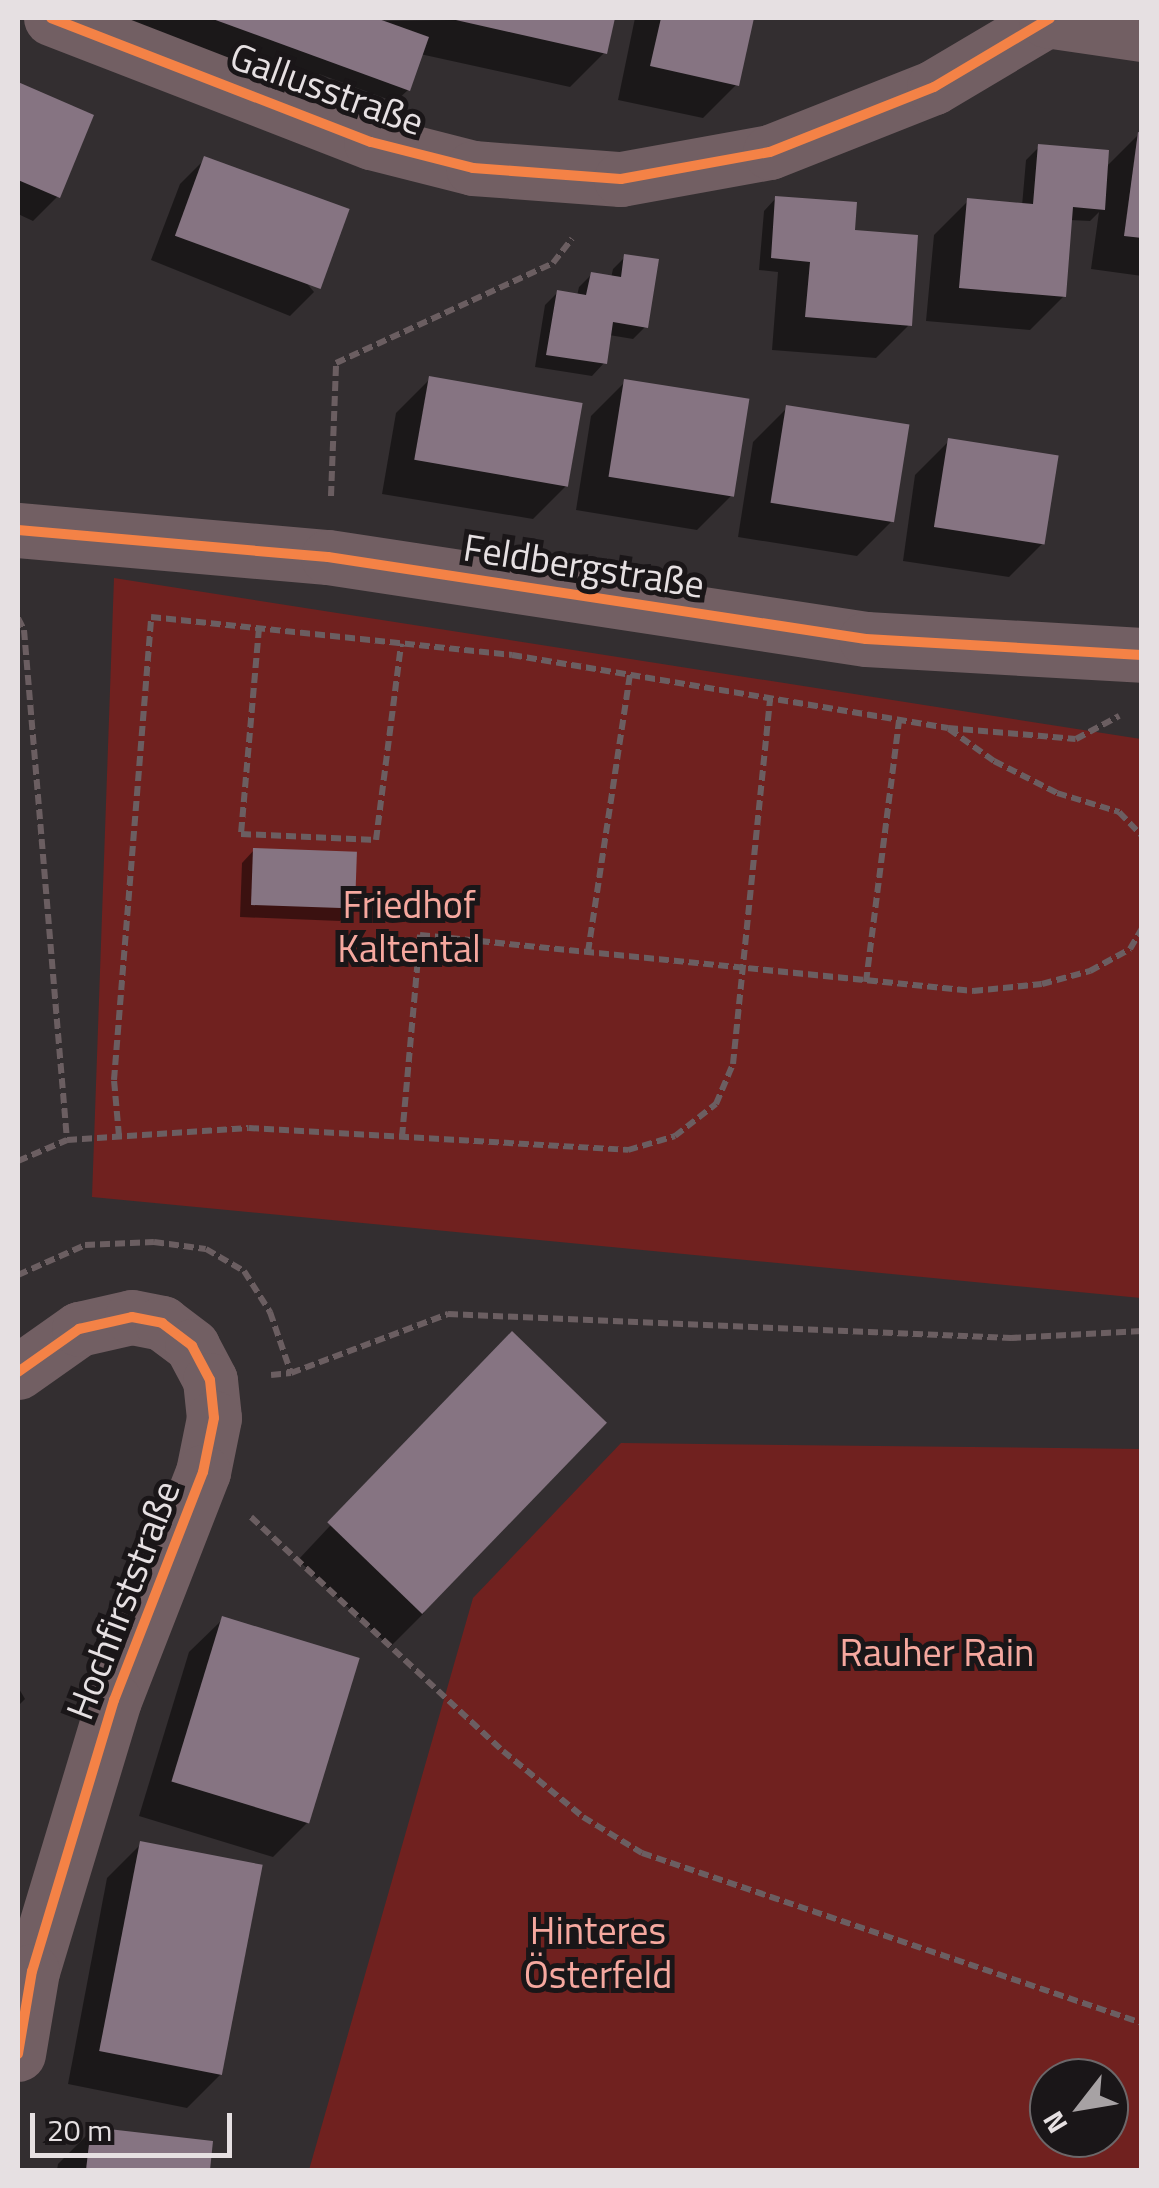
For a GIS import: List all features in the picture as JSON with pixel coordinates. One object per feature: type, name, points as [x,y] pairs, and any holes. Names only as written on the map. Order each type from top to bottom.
[{"type":"street","name":"Gallusstraße","points":[[50,18],[371,142],[473,168],[621,179],[770,152],[934,87],[1048,19]]},
{"type":"street","points":[[1048,19],[1142,34]]},
{"type":"street","name":"Feldbergstraße","points":[[18,530],[328,557],[866,639],[1142,655]]},
{"type":"street","points":[[18,1372],[79,1329],[132,1317],[162,1323],[192,1346],[210,1380]]},
{"type":"street","name":"Hochfirststraße","points":[[18,2054],[32,1970],[114,1700],[203,1472],[214,1418],[210,1380]]},
{"type":"path","points":[[328,557],[336,362],[553,264],[621,179]]},
{"type":"path","points":[[119,1136],[114,1080],[151,617],[512,655],[948,728],[1076,739],[1122,713]]},
{"type":"path","points":[[18,618],[24,630],[67,1140]]},
{"type":"path","points":[[258,628],[241,834],[376,840],[402,644]]},
{"type":"path","points":[[588,952],[630,675]]},
{"type":"path","points":[[18,1161],[67,1140],[249,1128],[628,1150],[675,1136],[716,1104],[732,1064],[770,699]]},
{"type":"path","points":[[866,982],[899,720]]},
{"type":"path","points":[[948,728],[994,761],[1057,793],[1119,812],[1142,836]]},
{"type":"path","points":[[402,1137],[420,934],[973,991],[1042,984],[1090,971],[1130,949],[1142,928]]},
{"type":"path","points":[[210,1380],[291,1373],[448,1314],[1011,1338],[1142,1332]]},
{"type":"path","points":[[203,1472],[502,1751],[583,1817],[642,1853],[1142,2023]]},
{"type":"green space","name":"Friedhof Kaltental","points":[[114,578],[1141,739],[1141,1298],[92,1197]]},
{"type":"green space","points":[[621,1443],[1141,1449],[1141,2170],[309,2170],[473,1598]]},
{"type":"building","points":[[210,18],[376,18],[429,37],[410,91]]},
{"type":"building","points":[[447,18],[615,18],[607,54]]},
{"type":"building","points":[[661,18],[754,18],[739,86],[650,66]]},
{"type":"building","points":[[18,82],[94,115],[60,198],[18,180]]},
{"type":"building","points":[[1138,132],[1142,133],[1142,238],[1124,236]]},
{"type":"building","points":[[1038,144],[1109,150],[1105,210],[1073,207],[1066,297],[959,288],[967,198],[1033,204]]},
{"type":"building","points":[[204,156],[350,209],[321,289],[175,236]]},
{"type":"building","points":[[775,196],[857,202],[855,230],[918,235],[912,326],[805,317],[810,262],[771,258]]},
{"type":"building","points":[[624,254],[659,259],[648,328],[613,322],[607,364],[546,355],[557,290],[586,295],[591,272],[621,277]]},
{"type":"building","points":[[429,376],[583,403],[568,487],[414,460]]},
{"type":"building","points":[[624,379],[749,399],[734,497],[609,477]]},
{"type":"building","points":[[786,405],[909,425],[894,522],[771,503]]},
{"type":"building","points":[[948,438],[1059,456],[1045,544],[934,527]]},
{"type":"building","points":[[253,848],[357,852],[355,909],[251,905]]},
{"type":"building","points":[[512,1331],[607,1423],[422,1614],[327,1522]]},
{"type":"building","points":[[222,1616],[360,1658],[309,1824],[171,1781]]},
{"type":"building","points":[[140,1841],[263,1865],[222,2075],[99,2051]]},
{"type":"building","points":[[91,2127],[213,2141],[210,2170],[86,2170]]},
{"type":"cycle path","points":[[51,18],[371,142],[473,168],[621,179],[770,152],[934,87],[1050,18]]},
{"type":"cycle path","points":[[18,530],[328,557],[866,639],[1142,655]]},
{"type":"cycle path","points":[[18,1372],[79,1329],[132,1317],[162,1323],[192,1346],[210,1380],[214,1418],[203,1472],[114,1700],[32,1971],[18,2054]]},
{"type":"park label","name":"Rauher Rain","points":[[937,1653]]},
{"type":"park label","name":"Hinteres Österfeld","points":[[598,1953]]}]
